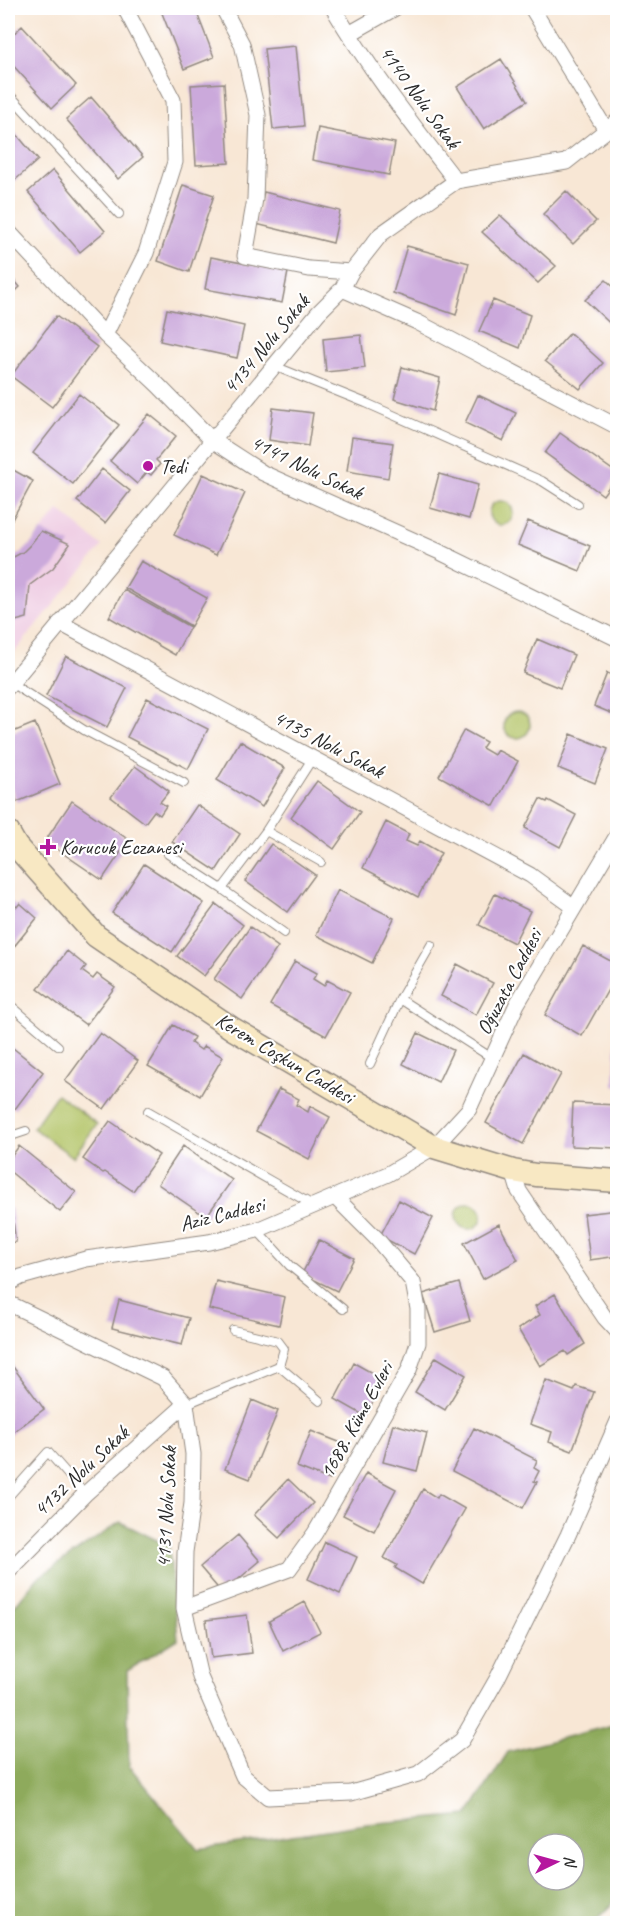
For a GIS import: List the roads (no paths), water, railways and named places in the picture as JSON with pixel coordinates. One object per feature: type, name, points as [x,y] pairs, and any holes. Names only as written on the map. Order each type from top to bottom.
[{"type":"street","points":[[105,335],[146,253],[175,162],[173,100],[125,8]]},
{"type":"street","points":[[223,8],[242,44],[258,116],[255,200],[245,256],[309,269],[351,272]]},
{"type":"street","name":"4140 Nolu Sokak","points":[[333,8],[394,101],[456,181]]},
{"type":"street","points":[[349,34],[395,8]]},
{"type":"street","points":[[532,8],[612,125]]},
{"type":"street","name":"4134 Nolu Sokak","points":[[9,685],[318,313],[342,289],[351,272],[381,234],[456,181],[566,162],[612,125]]},
{"type":"street","name":"4141 Nolu Sokak","points":[[8,231],[105,335],[212,440],[263,473],[442,553],[618,639]]},
{"type":"street","points":[[342,289],[417,322],[618,427]]},
{"type":"street","name":"4135 Nolu Sokak","points":[[60,623],[530,874],[574,907]]},
{"type":"street","name":"Oğuzata Caddesi","points":[[434,1147],[469,1109],[517,1004],[574,907],[612,852],[618,834]]},
{"type":"street","name":"Kerem Coşkun Caddesi","points":[[10,843],[96,936],[233,1029],[434,1147],[513,1172],[618,1181]]},
{"type":"street","name":"Aziz Caddesi","points":[[8,1284],[21,1277],[86,1259],[209,1242],[257,1230],[388,1174],[434,1147]]},
{"type":"street","points":[[513,1172],[519,1191],[605,1318],[618,1332]]},
{"type":"street","name":"1688. Küme Evleri","points":[[184,1608],[289,1569],[315,1533],[412,1361],[418,1343],[418,1309],[413,1282],[376,1238],[335,1197]]},
{"type":"street","points":[[8,1303],[163,1378],[186,1404]]},
{"type":"street","name":"4131 Nolu Sokak","points":[[186,1404],[193,1454],[192,1503],[184,1552],[184,1608],[200,1677],[243,1776],[268,1797],[351,1793],[417,1774],[462,1740],[497,1679],[563,1545],[618,1422]]},
{"type":"street","name":"4132 Nolu Sokak","points":[[8,1572],[85,1494],[186,1404]]},
{"type":"lane","points":[[8,93],[119,214]]},
{"type":"lane","points":[[274,366],[366,403],[542,481],[578,504]]},
{"type":"lane","points":[[9,685],[84,730],[184,783]]},
{"type":"lane","points":[[222,889],[266,831],[312,759]]},
{"type":"lane","points":[[266,831],[321,862]]},
{"type":"lane","points":[[168,854],[284,933]]},
{"type":"lane","points":[[370,1064],[400,999],[430,945]]},
{"type":"lane","points":[[400,999],[492,1058]]},
{"type":"lane","points":[[8,1003],[58,1046]]},
{"type":"lane","points":[[148,1111],[315,1206]]},
{"type":"lane","points":[[8,1137],[26,1131]]},
{"type":"lane","points":[[257,1230],[290,1266],[343,1309]]},
{"type":"lane","points":[[233,1330],[278,1341],[284,1349],[279,1366]]},
{"type":"lane","points":[[186,1404],[279,1366]]},
{"type":"lane","points":[[279,1366],[320,1401]]},
{"type":"lane","points":[[8,1497],[48,1452],[85,1494]]},
{"type":"place","name":"Tedi","points":[[148,466]]},
{"type":"place","name":"Korucuk Eczanesi","points":[[48,847]]}]
